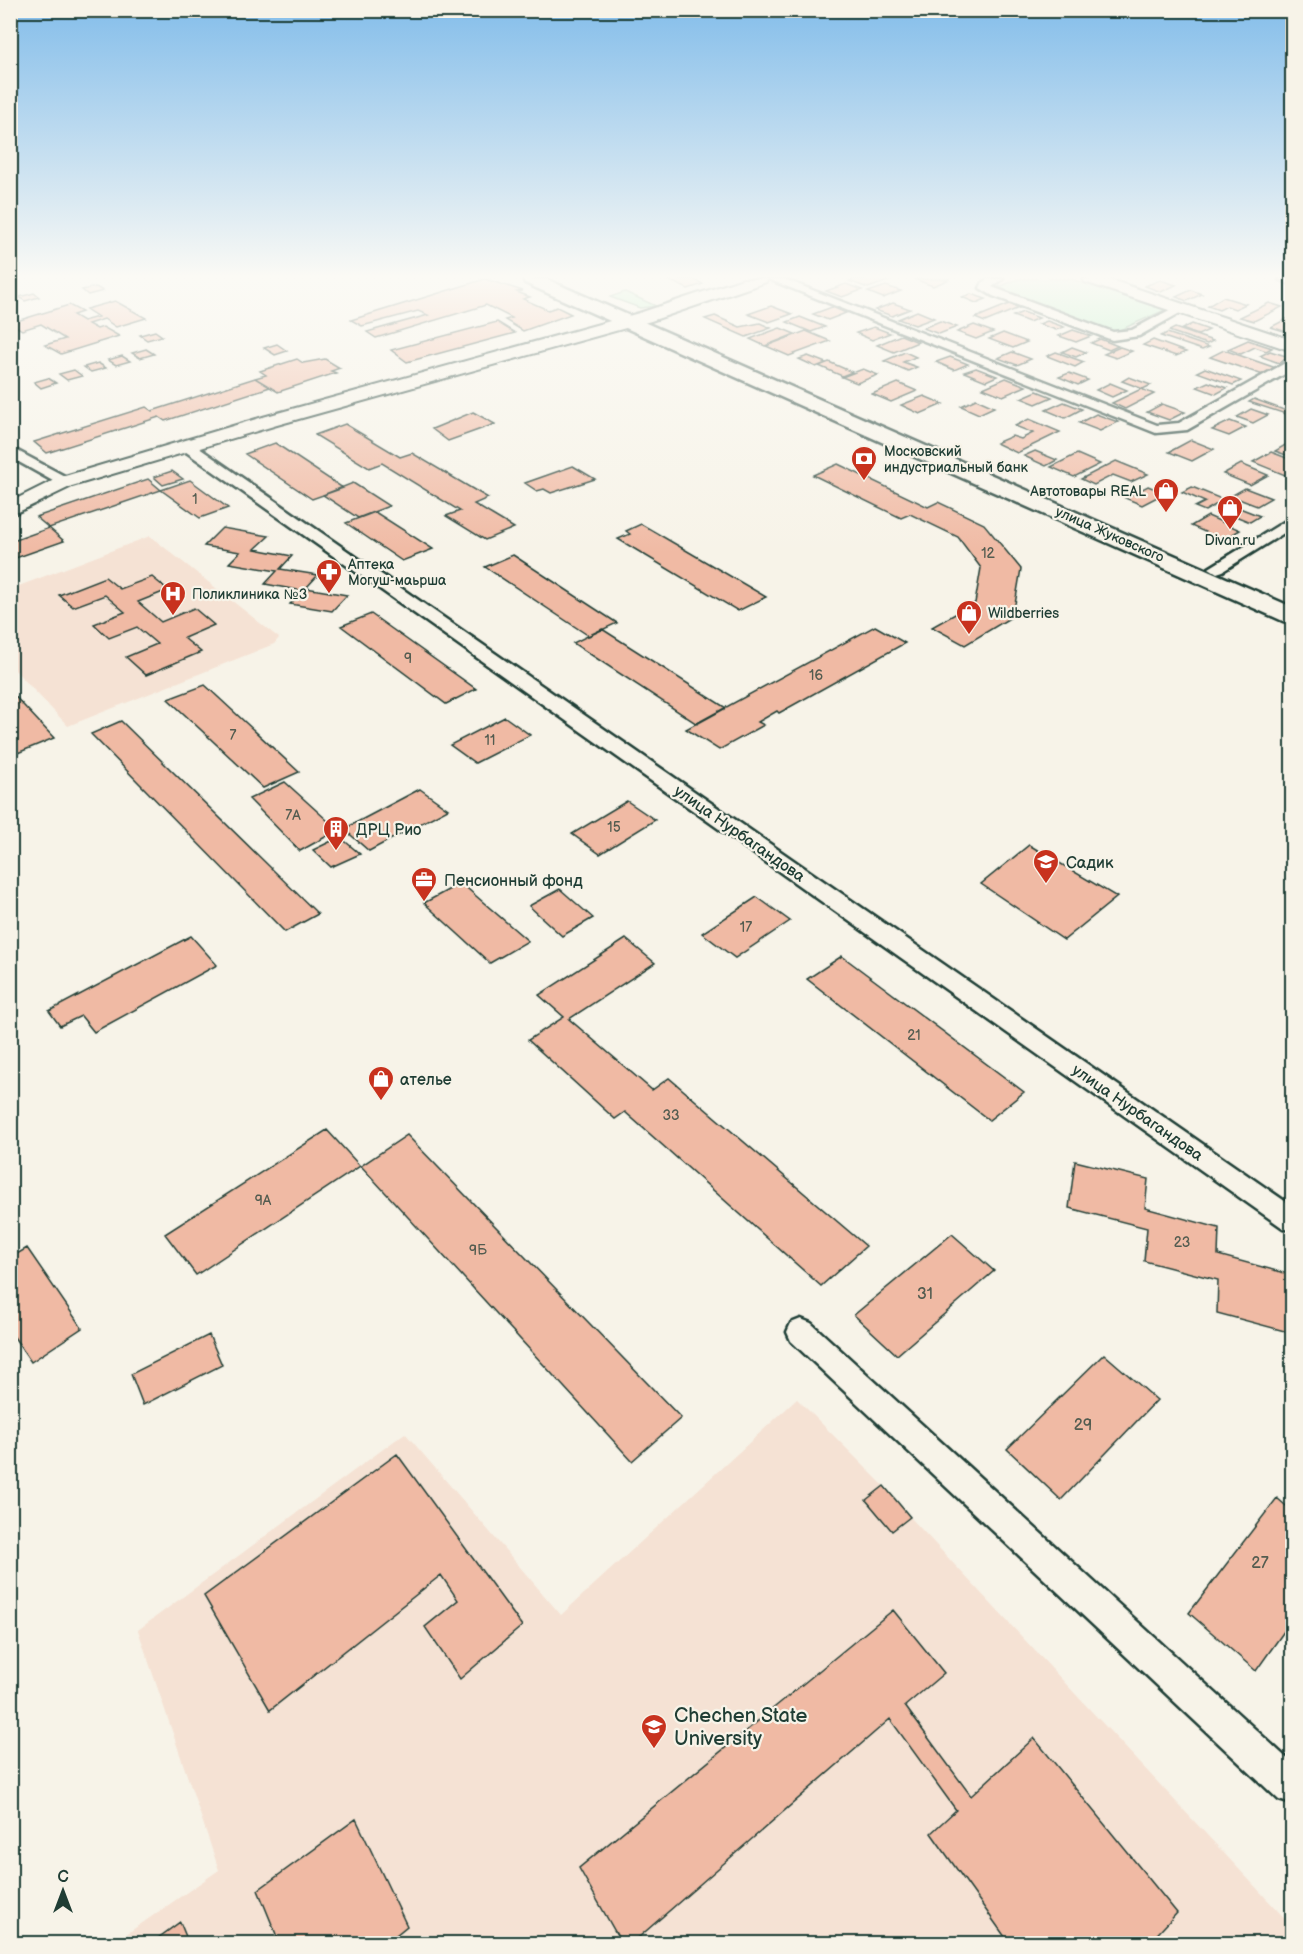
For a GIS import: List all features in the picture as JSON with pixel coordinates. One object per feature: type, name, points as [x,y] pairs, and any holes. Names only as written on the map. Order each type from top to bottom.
[{"type":"main road","name":"улица Жуковского","points":[[736,370],[1293,616]]},
{"type":"main road","points":[[768,370],[1293,601]]},
{"type":"street","points":[[10,510],[65,482],[452,370]]},
{"type":"street","points":[[1006,370],[1156,429],[1182,427],[1284,370]]},
{"type":"street","name":"улица Нурбагандова","points":[[186,446],[1293,1220]]},
{"type":"street","points":[[10,451],[65,482]]},
{"type":"street","points":[[1217,568],[1289,528]]},
{"type":"street","points":[[801,1332],[1293,1787]]},
{"type":"shaded area","points":[[150,536],[279,638],[274,644],[68,726],[11,666],[11,589]]},
{"type":"shaded area","name":"Chechen State University","points":[[797,1399],[884,1486],[910,1517],[1292,1926],[1292,1944],[112,1944],[219,1870],[138,1630],[405,1433],[561,1615]]},
{"type":"building","points":[[74,370],[82,376],[67,380],[59,374]]},
{"type":"building","points":[[333,370],[331,371],[336,373],[278,392],[255,378],[266,375],[260,371]]},
{"type":"building","points":[[829,370],[852,372],[842,376]]},
{"type":"building","points":[[860,370],[878,375],[857,383],[842,377]]},
{"type":"building","points":[[982,370],[997,376],[986,381],[964,372]]},
{"type":"building","points":[[1211,370],[1241,381],[1233,385],[1197,372]]},
{"type":"building","points":[[1249,370],[1272,370],[1263,375]]},
{"type":"building","points":[[1069,373],[1088,380],[1078,385],[1059,377]]},
{"type":"building","points":[[1129,377],[1151,385],[1143,389],[1122,381]]},
{"type":"building","points":[[48,378],[56,383],[41,388],[34,382]]},
{"type":"building","points":[[255,378],[270,387],[165,421],[159,417],[47,453],[34,442],[146,407],[152,411]]},
{"type":"building","points":[[1006,378],[1026,386],[1003,396],[983,388]]},
{"type":"building","points":[[1208,382],[1227,388],[1216,394],[1197,387]]},
{"type":"building","points":[[898,383],[917,391],[891,402],[872,394]]},
{"type":"building","points":[[1110,383],[1127,390],[1112,397],[1096,390]]},
{"type":"building","points":[[1141,389],[1154,394],[1125,409],[1112,403]]},
{"type":"building","points":[[1037,391],[1052,397],[1036,404],[1021,398]]},
{"type":"building","points":[[924,396],[943,404],[920,414],[901,405]]},
{"type":"building","points":[[976,399],[994,407],[979,414],[961,406]]},
{"type":"building","points":[[1254,399],[1292,413],[1292,416],[1249,402]]},
{"type":"building","points":[[1064,402],[1082,409],[1065,418],[1046,410]]},
{"type":"building","points":[[1162,404],[1185,412],[1169,420],[1147,412]]},
{"type":"building","points":[[1251,409],[1268,415],[1253,423],[1237,417]]},
{"type":"building","points":[[473,412],[495,424],[448,441],[432,429]]},
{"type":"building","points":[[1096,414],[1118,422],[1100,431],[1079,423]]},
{"type":"building","points":[[1029,419],[1060,432],[1017,453],[996,443],[1012,436],[1021,439],[1033,433],[1015,426]]},
{"type":"building","points":[[1230,421],[1246,427],[1229,436],[1212,430]]},
{"type":"building","points":[[345,424],[400,457],[412,453],[488,498],[474,504],[514,528],[485,540],[446,516],[460,511],[382,463],[369,468],[315,435]]},
{"type":"building","points":[[1191,440],[1214,449],[1192,461],[1169,452]]},
{"type":"building","points":[[1292,441],[1292,457],[1275,451]]},
{"type":"building","points":[[275,443],[343,488],[312,499],[245,454]]},
{"type":"building","points":[[1035,451],[1057,460],[1046,466],[1024,456]]},
{"type":"building","points":[[1271,452],[1292,460],[1292,471],[1285,475],[1253,462]]},
{"type":"building","points":[[1077,454],[1100,464],[1074,477],[1051,467]]},
{"type":"building","points":[[1116,461],[1148,474],[1131,482],[1113,475],[1094,485],[1081,479]]},
{"type":"building","points":[[838,464],[928,507],[938,502],[984,524],[1021,569],[1013,616],[965,645],[932,627],[975,603],[981,568],[958,537],[910,514],[901,518],[813,475]]},
{"type":"building","points":[[1241,464],[1268,475],[1250,485],[1223,474]]},
{"type":"building","points":[[573,466],[595,479],[551,493],[544,489],[537,491],[525,483]]},
{"type":"building","points":[[172,471],[183,479],[163,485],[154,477]]},
{"type":"building","points":[[148,479],[161,490],[49,528],[36,517]]},
{"type":"building","points":[[190,480],[228,508],[200,518],[161,490]]},
{"type":"building","points":[[353,483],[389,506],[358,518],[323,495]]},
{"type":"building","points":[[1148,486],[1165,493],[1142,505],[1125,498]]},
{"type":"building","points":[[1192,487],[1224,500],[1205,511],[1195,507],[1205,502],[1182,492]]},
{"type":"building","points":[[1245,488],[1271,498],[1257,506],[1231,496]]},
{"type":"building","points":[[1237,507],[1260,516],[1250,522],[1228,513]]},
{"type":"building","points":[[375,512],[433,549],[402,561],[346,523]]},
{"type":"building","points":[[1208,516],[1240,530],[1223,540],[1191,526]]},
{"type":"building","points":[[641,524],[766,597],[738,611],[618,539],[630,534],[626,531]]},
{"type":"building","points":[[49,528],[64,541],[10,560],[10,542]]},
{"type":"building","points":[[222,528],[269,536],[255,549],[292,556],[280,569],[318,575],[306,588],[347,595],[332,611],[290,604],[303,591],[265,584],[277,571],[229,563],[240,552],[204,546]]},
{"type":"building","points":[[513,555],[617,623],[589,636],[485,567]]},
{"type":"building","points":[[105,577],[120,589],[152,577],[168,590],[138,602],[161,622],[194,608],[214,625],[184,638],[201,652],[146,675],[126,657],[157,644],[137,627],[109,638],[94,624],[125,612],[105,595],[73,607],[59,595]]},
{"type":"building","points":[[371,614],[476,689],[446,704],[341,626]]},
{"type":"building","points":[[875,626],[905,643],[779,713],[777,711],[758,722],[764,725],[719,750],[686,729]]},
{"type":"building","points":[[602,629],[726,708],[697,724],[573,643]]},
{"type":"building","points":[[205,685],[299,772],[263,788],[168,699]]},
{"type":"building","points":[[10,691],[54,738],[15,754],[10,749]]},
{"type":"building","points":[[505,717],[530,735],[475,763],[450,745]]},
{"type":"building","points":[[121,721],[318,914],[285,932],[91,734]]},
{"type":"building","points":[[285,782],[338,830],[300,851],[249,799]]},
{"type":"building","points":[[420,789],[448,809],[369,851],[344,829]]},
{"type":"building","points":[[627,801],[655,820],[600,854],[572,834]]},
{"type":"building","name":"ДРЦ Рио","points":[[340,837],[360,854],[331,867],[313,850]]},
{"type":"building","points":[[1029,845],[1117,897],[1064,940],[981,884]]},
{"type":"building","points":[[461,883],[528,941],[490,963],[424,903]]},
{"type":"building","points":[[560,889],[593,918],[562,936],[529,906]]},
{"type":"building","points":[[757,897],[790,921],[735,958],[702,933]]},
{"type":"building","points":[[191,936],[217,965],[94,1032],[81,1016],[60,1026],[49,1011]]},
{"type":"building","points":[[626,939],[655,963],[569,1019],[652,1090],[669,1078],[866,1246],[821,1286],[625,1112],[615,1119],[528,1040],[564,1017],[539,995]]},
{"type":"building","points":[[842,956],[1024,1092],[989,1120],[807,979]]},
{"type":"building","points":[[327,1130],[360,1166],[196,1275],[165,1234]]},
{"type":"building","points":[[407,1135],[681,1418],[632,1461],[361,1166]]},
{"type":"building","points":[[1075,1161],[1148,1179],[1145,1208],[1219,1228],[1218,1255],[1292,1275],[1292,1333],[1217,1313],[1218,1280],[1144,1261],[1147,1228],[1069,1208]]},
{"type":"building","points":[[952,1234],[994,1271],[897,1355],[854,1315]]},
{"type":"building","points":[[27,1248],[82,1328],[31,1362],[10,1331],[10,1258]]},
{"type":"building","points":[[209,1335],[222,1365],[143,1405],[131,1374]]},
{"type":"building","points":[[1104,1354],[1157,1400],[1061,1500],[1007,1449]]},
{"type":"building","points":[[397,1454],[522,1626],[460,1679],[425,1627],[458,1600],[441,1575],[270,1710],[204,1596]]},
{"type":"building","points":[[884,1486],[910,1517],[892,1531],[866,1500]]},
{"type":"building","points":[[1277,1498],[1292,1511],[1292,1620],[1256,1671],[1189,1613]]},
{"type":"building","points":[[893,1610],[944,1673],[905,1706],[971,1796],[1034,1738],[1177,1913],[1148,1944],[1010,1944],[931,1833],[956,1810],[890,1719],[631,1944],[622,1944],[579,1868]]},
{"type":"building","points":[[356,1819],[407,1926],[385,1944],[280,1944],[258,1890]]},
{"type":"building","points":[[180,1922],[189,1944],[150,1944]]},
{"type":"place","name":"Московский индустриальный банк","points":[[864,482]]},
{"type":"place","name":"Автотовары REAL","points":[[1166,514]]},
{"type":"place","name":"Divan.ru","points":[[1230,531]]},
{"type":"place","name":"Аптека Могуш-маьрша","points":[[329,595]]},
{"type":"place","name":"Поликлиника №3","points":[[173,617]]},
{"type":"place","name":"Wildberries","points":[[969,636]]},
{"type":"place","name":"ДРЦ Рио","points":[[336,852]]},
{"type":"place","name":"Садик","points":[[1046,885]]},
{"type":"place","name":"Пенсионный фонд","points":[[424,903]]},
{"type":"place","name":"ателье","points":[[381,1102]]},
{"type":"place","name":"Chechen State University","points":[[654,1750]]}]
